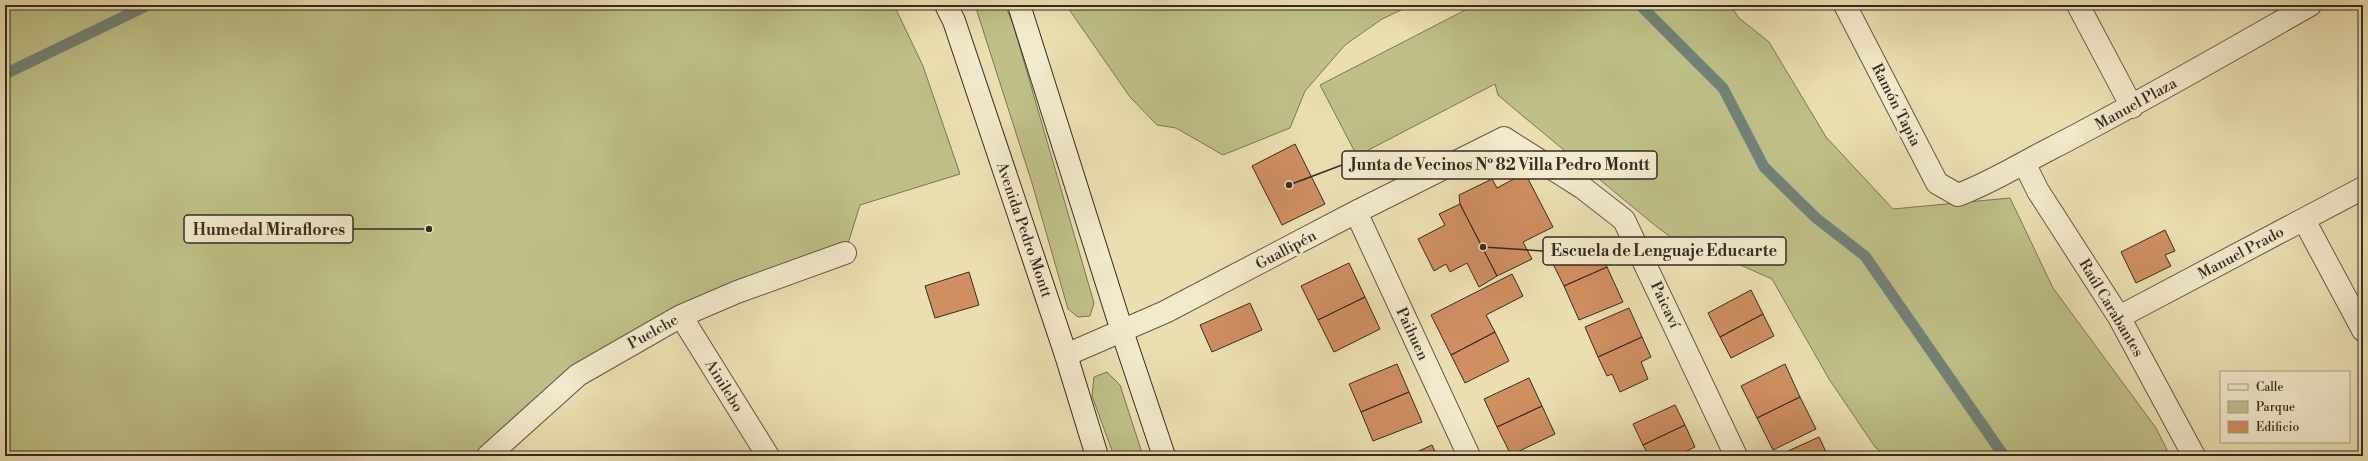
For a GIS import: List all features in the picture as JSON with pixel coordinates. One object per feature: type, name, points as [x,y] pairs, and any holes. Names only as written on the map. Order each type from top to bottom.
[{"type":"street","name":"Avenida Pedro Montt","points":[[946,5],[954,21],[1066,355],[1097,456]]},
{"type":"street","points":[[1019,5],[1122,331],[1164,456]]},
{"type":"street","name":"Ramón Tapia","points":[[1845,5],[1937,183],[1958,195]]},
{"type":"street","points":[[2078,5],[2132,107]]},
{"type":"street","name":"Manuel Plaza","points":[[1958,195],[1984,185],[2132,107],[2310,5]]},
{"type":"street","name":"Guallipén","points":[[1066,355],[1165,312],[1261,264],[1356,212],[1504,138]]},
{"type":"street","name":"Paicaví","points":[[1504,138],[1583,188],[1624,220],[1736,456]]},
{"type":"street","name":"Raúl Carabantes","points":[[2024,163],[2038,191],[2119,317],[2194,456]]},
{"type":"street","name":"Manuel Prado","points":[[2119,317],[2363,188]]},
{"type":"street","name":"Paihuen","points":[[1356,212],[1469,456]]},
{"type":"street","points":[[2304,220],[2363,330]]},
{"type":"street","name":"Puelche","points":[[488,456],[578,375],[681,316],[737,292],[845,253]]},
{"type":"street","name":"Ainilebo","points":[[681,316],[768,456]]},
{"type":"green space","points":[[5,5],[894,5],[923,66],[960,174],[860,205],[845,253],[578,375],[488,456],[5,456]]},
{"type":"green space","points":[[975,5],[1005,5],[1013,24],[1094,303],[1090,316],[1078,317],[1068,309],[1032,183]]},
{"type":"green space","points":[[1066,5],[1412,5],[1382,19],[1345,45],[1305,91],[1290,128],[1223,155],[1176,128],[1157,125],[1130,97]]},
{"type":"green space","points":[[1475,5],[1730,5],[1739,18],[1769,42],[1826,137],[1893,209],[2010,198],[2053,288],[2156,428],[2170,456],[1886,456],[1875,447],[1829,379],[1772,279],[1738,264],[1714,262],[1690,251],[1657,227],[1498,95],[1495,84],[1357,156],[1320,85]]},
{"type":"green space","points":[[1107,372],[1120,385],[1143,456],[1114,456],[1092,396],[1094,377]]},
{"type":"building","points":[[1295,144],[1325,204],[1282,225],[1252,166]]},
{"type":"building","points":[[1525,173],[1553,227],[1523,242],[1532,259],[1497,276],[1460,204],[1459,195],[1492,179],[1497,188]]},
{"type":"building","points":[[1460,204],[1497,276],[1479,287],[1467,263],[1450,272],[1446,264],[1434,271],[1418,239],[1445,225],[1439,214]]},
{"type":"building","points":[[2165,230],[2175,251],[2165,255],[2171,266],[2136,283],[2121,252]]},
{"type":"building","points":[[1597,244],[1607,267],[1564,286],[1553,264]]},
{"type":"building","points":[[1349,263],[1365,297],[1318,320],[1301,286]]},
{"type":"building","points":[[1607,267],[1623,302],[1579,320],[1564,286]]},
{"type":"building","points":[[969,272],[979,305],[935,318],[925,286]]},
{"type":"building","points":[[1512,274],[1523,296],[1486,315],[1495,332],[1451,355],[1431,315]]},
{"type":"building","points":[[1751,290],[1763,314],[1720,337],[1708,313]]},
{"type":"building","points":[[1365,297],[1380,329],[1334,352],[1318,320]]},
{"type":"building","points":[[1250,303],[1262,330],[1212,352],[1200,325]]},
{"type":"building","points":[[1629,308],[1642,337],[1598,357],[1585,327]]},
{"type":"building","points":[[1763,314],[1774,336],[1731,358],[1720,337]]},
{"type":"building","points":[[1495,332],[1509,361],[1465,383],[1451,355]]},
{"type":"building","points":[[1642,337],[1651,357],[1641,362],[1648,379],[1620,392],[1612,374],[1607,376],[1598,357]]},
{"type":"building","points":[[1397,364],[1409,392],[1361,412],[1349,384]]},
{"type":"building","points":[[1785,364],[1800,397],[1757,418],[1741,386]]},
{"type":"building","points":[[1529,378],[1542,406],[1497,427],[1484,399]]},
{"type":"building","points":[[1409,392],[1422,422],[1373,441],[1361,412]]},
{"type":"building","points":[[1800,397],[1816,429],[1773,450],[1757,418]]},
{"type":"building","points":[[1675,405],[1685,425],[1643,445],[1633,424]]},
{"type":"building","points":[[1542,406],[1555,434],[1511,455],[1497,427]]},
{"type":"building","points":[[1685,425],[1695,447],[1676,456],[1649,456],[1643,445]]},
{"type":"building","points":[[1819,437],[1828,456],[1777,456]]},
{"type":"building","points":[[1432,445],[1437,456],[1408,456]]},
{"type":"waterway","points":[[5,74],[148,5]]},
{"type":"waterway","points":[[1640,5],[1723,88],[1764,167],[1816,218],[1865,256],[2004,456]]},
{"type":"place","name":"Junta de Vecinos Nº 82 Villa Pedro Montt","points":[[1289,185]]},
{"type":"place","name":"Humedal Miraflores","points":[[429,229]]},
{"type":"place","name":"Escuela de Lenguaje Educarte","points":[[1483,247]]}]
